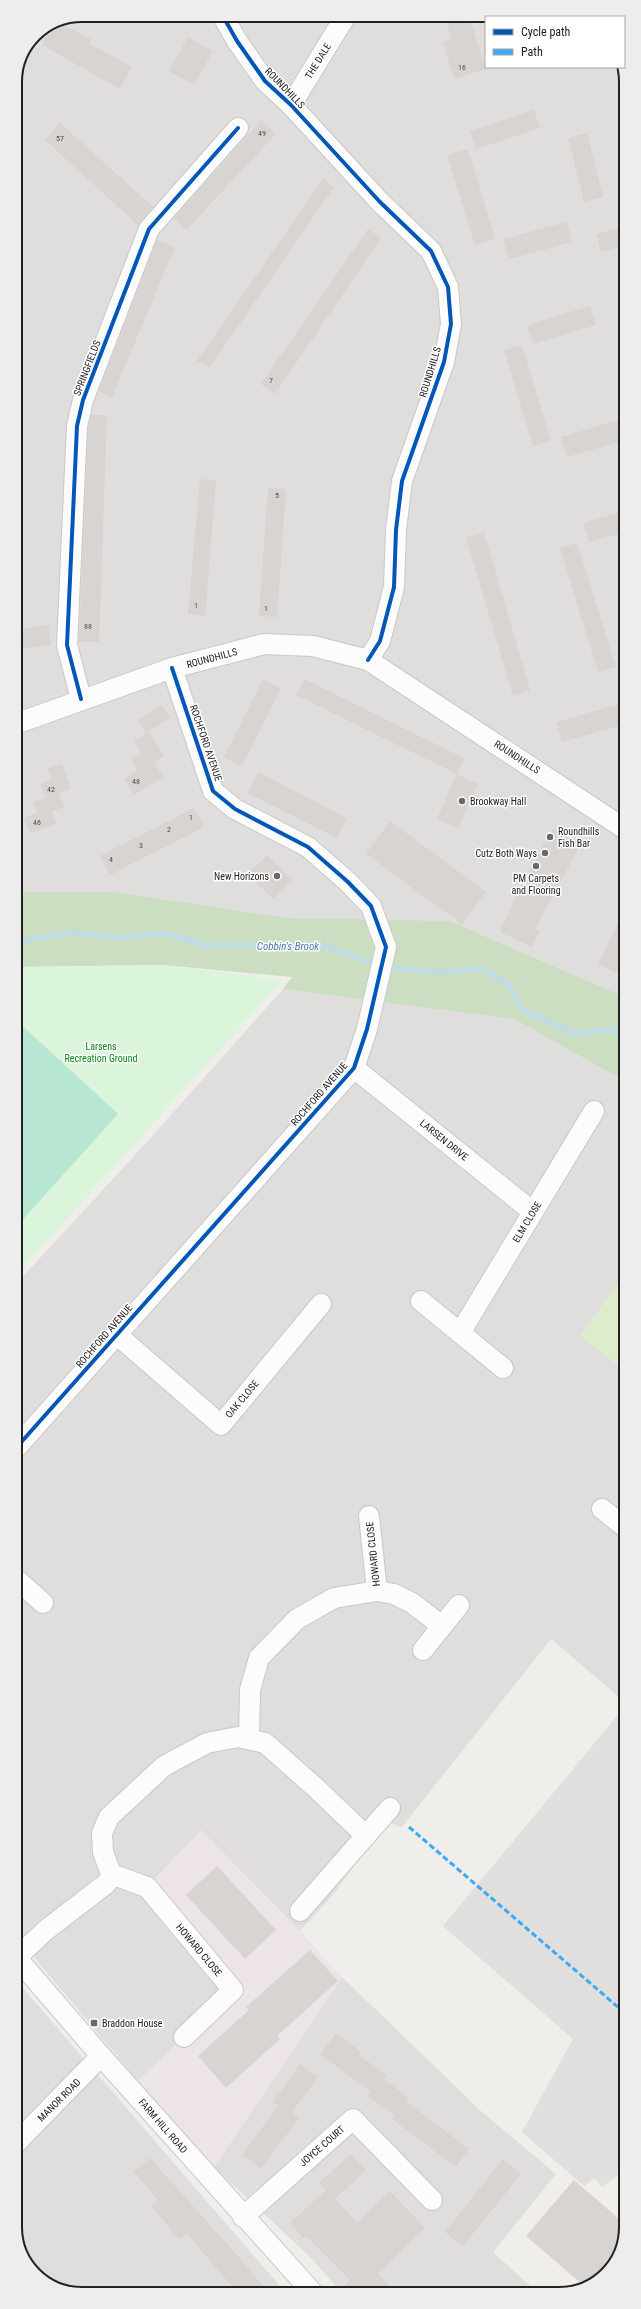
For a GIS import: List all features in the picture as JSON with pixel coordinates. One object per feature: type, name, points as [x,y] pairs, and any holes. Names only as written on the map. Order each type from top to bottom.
[{"type":"street","name":"ROUNDHILLS","points":[[226,22],[237,41],[265,81],[291,105],[380,202],[432,251],[448,287],[451,324],[444,362],[402,481],[396,530],[394,586],[380,640],[368,660]]},
{"type":"street","name":"THE DALE","points":[[291,105],[342,22]]},
{"type":"street","name":"SPRINGFIELDS","points":[[81,699],[67,645],[77,426],[83,400],[149,230],[238,128]]},
{"type":"street","name":"ROUNDHILLS","points":[[22,721],[81,699],[172,668],[264,644],[313,646],[368,660],[619,825]]},
{"type":"street","name":"ROCHFORD AVENUE","points":[[22,1441],[354,1068],[367,1029],[386,947],[371,906],[348,882],[308,847],[235,809],[213,790],[172,668]]},
{"type":"street","name":"LARSEN DRIVE","points":[[354,1068],[533,1212]]},
{"type":"street","name":"ELM CLOSE","points":[[460,1333],[594,1111]]},
{"type":"street","points":[[421,1301],[503,1368]]},
{"type":"street","name":"OAK CLOSE","points":[[116,1334],[221,1425],[321,1304]]},
{"type":"street","points":[[602,1509],[619,1522]]},
{"type":"street","name":"HOWARD CLOSE","points":[[369,1516],[377,1591]]},
{"type":"street","points":[[22,1584],[43,1603]]},
{"type":"street","name":"HOWARD CLOSE","points":[[249,1739],[250,1690],[259,1658],[297,1619],[334,1598],[377,1591],[394,1594],[412,1603],[442,1626]]},
{"type":"street","points":[[423,1650],[459,1605]]},
{"type":"street","points":[[22,1952],[46,1930],[107,1883],[111,1874],[103,1852],[102,1833],[109,1817],[121,1804],[164,1766],[207,1743],[238,1737],[265,1744],[316,1788],[366,1836]]},
{"type":"street","points":[[300,1911],[390,1808]]},
{"type":"street","name":"HOWARD CLOSE","points":[[111,1874],[147,1887],[233,1990],[184,2036]]},
{"type":"street","name":"FARM HILL ROAD","points":[[22,1964],[243,2217],[307,2287]]},
{"type":"street","name":"MANOR ROAD","points":[[22,2137],[101,2056]]},
{"type":"street","name":"JOYCE COURT","points":[[243,2217],[353,2119],[432,2200]]},
{"type":"shaded area","points":[[82,22],[485,22],[485,68],[617,68],[619,82],[619,994],[450,921],[287,920],[114,892],[22,892],[22,82],[23,70],[32,49],[39,39],[49,32],[70,23]]},
{"type":"shaded area","points":[[283,989],[420,1005],[514,1019],[619,1077],[619,1282],[581,1336],[619,1365],[619,1697],[551,1639],[401,1828],[386,1820],[333,1895],[299,1932],[233,1990],[138,2081],[22,1943],[22,1277],[146,1143]]},
{"type":"shaded area","points":[[619,1713],[619,2174],[602,2187],[594,2178],[584,2186],[522,2132],[573,2039],[443,1926]]},
{"type":"shaded area","points":[[201,1830],[303,1934],[342,1977],[214,2167],[138,2081],[233,1990],[147,1887]]},
{"type":"shaded area","points":[[342,1977],[482,2112],[556,2174],[493,2252],[531,2287],[337,2287],[311,2258],[214,2167]]},
{"type":"shaded area","points":[[22,1987],[281,2287],[78,2287],[70,2286],[49,2277],[34,2264],[23,2239],[22,2227]]},
{"type":"green space","points":[[22,892],[114,892],[286,918],[450,921],[619,994],[619,1078],[514,1019],[283,989],[292,977],[163,965],[22,967]]},
{"type":"green space","name":"Larsens Recreation Ground","points":[[163,965],[283,980],[22,1268],[22,967]]},
{"type":"green space","points":[[22,1026],[118,1114],[22,1220]]},
{"type":"green space","points":[[619,1282],[619,1365],[581,1336]]},
{"type":"building","points":[[446,22],[471,22],[486,69],[454,79],[443,42],[452,39]]},
{"type":"building","points":[[64,25],[91,39],[89,43],[132,67],[120,89],[42,45],[49,32]]},
{"type":"building","points":[[188,37],[213,51],[194,85],[169,71]]},
{"type":"building","points":[[534,110],[540,128],[476,149],[470,131]]},
{"type":"building","points":[[261,120],[276,134],[186,230],[174,218]]},
{"type":"building","points":[[60,123],[153,207],[138,225],[45,140]]},
{"type":"building","points":[[587,133],[603,197],[584,202],[568,138]]},
{"type":"building","points":[[468,149],[495,239],[475,245],[447,155]]},
{"type":"building","points":[[323,179],[334,187],[210,367],[197,361]]},
{"type":"building","points":[[567,222],[572,242],[509,259],[503,239]]},
{"type":"building","points":[[619,228],[619,247],[601,252],[596,234]]},
{"type":"building","points":[[368,229],[381,238],[275,394],[261,384]]},
{"type":"building","points":[[157,240],[175,247],[112,397],[99,391]]},
{"type":"building","points":[[590,306],[596,325],[533,344],[527,325]]},
{"type":"building","points":[[522,345],[551,441],[533,446],[504,350]]},
{"type":"building","points":[[91,415],[107,415],[99,642],[79,642],[88,428]]},
{"type":"building","points":[[619,420],[619,442],[567,457],[561,437]]},
{"type":"building","points":[[200,479],[216,481],[205,616],[188,614]]},
{"type":"building","points":[[268,488],[286,489],[277,617],[259,616]]},
{"type":"building","points":[[619,513],[619,534],[589,542],[583,523]]},
{"type":"building","points":[[484,532],[530,690],[513,696],[466,537]]},
{"type":"building","points":[[577,543],[616,667],[598,672],[560,548]]},
{"type":"building","points":[[48,625],[51,645],[22,649],[22,629]]},
{"type":"building","points":[[263,679],[281,688],[242,766],[224,757]]},
{"type":"building","points":[[304,679],[464,758],[457,774],[296,695]]},
{"type":"building","points":[[619,704],[619,726],[562,742],[556,722]]},
{"type":"building","points":[[162,705],[170,718],[146,733],[138,720]]},
{"type":"building","points":[[149,732],[164,756],[154,762],[163,777],[134,795],[124,779],[137,770],[131,760],[142,753],[134,741]]},
{"type":"building","points":[[62,764],[71,789],[59,793],[64,807],[52,811],[56,824],[30,833],[24,818],[37,813],[33,802],[45,798],[40,784],[52,779],[48,768]]},
{"type":"building","points":[[258,772],[347,818],[337,838],[248,793]]},
{"type":"building","points":[[457,774],[478,784],[458,828],[437,819]]},
{"type":"building","points":[[194,808],[204,827],[110,875],[100,856]]},
{"type":"building","points":[[390,821],[486,892],[462,924],[366,854]]},
{"type":"building","points":[[552,829],[581,844],[535,929],[540,931],[532,947],[500,932],[514,901]]},
{"type":"building","points":[[267,855],[293,880],[273,899],[248,874]]},
{"type":"building","points":[[619,921],[619,974],[598,964]]},
{"type":"building","points":[[217,1866],[276,1930],[245,1959],[186,1895]]},
{"type":"building","points":[[310,1950],[338,1981],[277,2036],[280,2039],[226,2088],[198,2056],[249,2010],[246,2007]]},
{"type":"building","points":[[336,2033],[361,2052],[359,2055],[386,2075],[383,2079],[409,2098],[406,2102],[469,2149],[456,2167],[392,2119],[395,2116],[368,2096],[371,2092],[320,2054]]},
{"type":"building","points":[[300,2064],[318,2077],[292,2112],[299,2118],[261,2169],[242,2155],[278,2106],[273,2102]]},
{"type":"building","points":[[351,2154],[366,2170],[335,2199],[357,2223],[390,2191],[425,2228],[378,2273],[391,2287],[347,2287],[345,2285],[350,2280],[306,2236],[304,2239],[290,2223],[326,2190],[319,2183]]},
{"type":"building","points":[[150,2158],[264,2287],[233,2287],[186,2233],[179,2239],[151,2206],[158,2200],[134,2172]]},
{"type":"building","points":[[503,2159],[521,2174],[463,2246],[445,2232]]},
{"type":"building","points":[[574,2180],[619,2219],[618,2239],[611,2257],[599,2272],[580,2283],[526,2236]]},
{"type":"waterway","name":"Cobbin's Brook","points":[[22,940],[73,932],[121,938],[164,933],[205,945],[323,945],[368,962],[401,969],[439,972],[483,969],[508,984],[522,1009],[576,1034],[613,1029],[619,1036]]},
{"type":"marked path","points":[[409,1827],[619,2008]]},
{"type":"cycle path","points":[[226,22],[237,41],[265,81],[291,105],[380,202],[431,251],[448,287],[451,324],[444,362],[402,481],[396,530],[394,587],[380,641],[368,660]]},
{"type":"cycle path","points":[[81,699],[67,645],[77,426],[83,400],[149,229],[238,128]]},
{"type":"cycle path","points":[[22,1441],[354,1068],[367,1029],[386,947],[371,906],[348,882],[308,847],[235,809],[213,791],[172,668]]},
{"type":"place","name":"Brookway Hall","points":[[462,801]]},
{"type":"place","name":"Roundhills Fish Bar","points":[[550,837]]},
{"type":"place","name":"Cutz Both Ways","points":[[545,853]]},
{"type":"place","name":"PM Carpets and Flooring","points":[[536,866]]},
{"type":"place","name":"New Horizons","points":[[277,876]]},
{"type":"place","name":"Braddon House","points":[[94,2023]]}]
